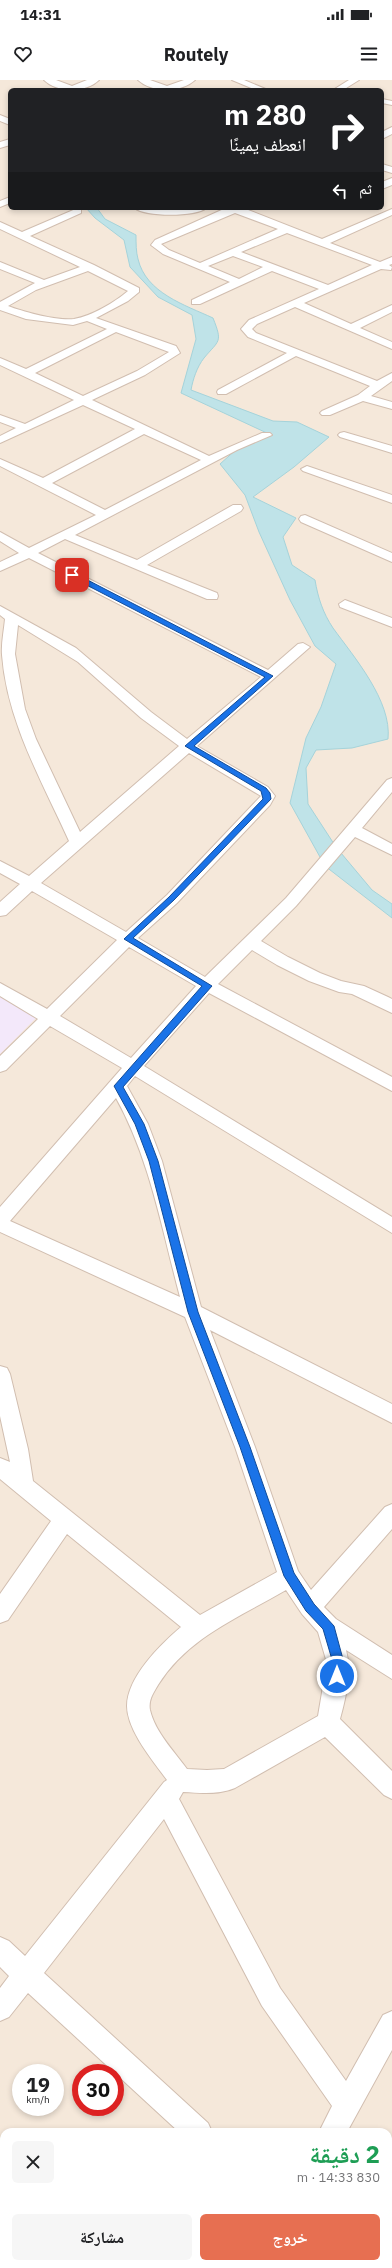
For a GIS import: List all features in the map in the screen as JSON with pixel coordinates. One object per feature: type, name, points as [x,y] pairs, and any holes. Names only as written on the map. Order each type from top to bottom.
[{"type":"street","points":[[48,80],[66,88]]},
{"type":"street","points":[[76,88],[95,80]]},
{"type":"street","points":[[142,80],[163,88]]},
{"type":"street","points":[[172,88],[190,80]]},
{"type":"street","points":[[236,80],[258,88]]},
{"type":"street","points":[[246,88],[266,80]]},
{"type":"street","points":[[341,88],[355,80]]},
{"type":"street","points":[[321,243],[390,208]]},
{"type":"street","points":[[152,210],[169,213],[188,210]]},
{"type":"street","points":[[231,210],[156,244],[161,250],[238,282]]},
{"type":"street","points":[[240,210],[285,230],[392,270]]},
{"type":"street","points":[[24,235],[78,211]]},
{"type":"street","points":[[0,225],[91,267],[135,290],[124,299],[87,318],[73,322],[62,322],[18,314],[0,307]]},
{"type":"street","points":[[200,266],[285,230]]},
{"type":"street","points":[[232,252],[329,289]]},
{"type":"street","points":[[379,386],[252,335],[246,329],[253,322],[297,304],[392,260]]},
{"type":"street","points":[[0,265],[43,283]]},
{"type":"street","points":[[0,307],[12,298],[43,283],[91,267]]},
{"type":"street","points":[[196,302],[272,267]]},
{"type":"street","points":[[0,297],[12,298]]},
{"type":"street","points":[[297,304],[392,346]]},
{"type":"street","points":[[351,328],[392,308]]},
{"type":"street","points":[[0,440],[147,370],[175,352],[172,348],[87,318]]},
{"type":"street","points":[[27,373],[116,328]]},
{"type":"street","points":[[222,392],[296,352]]},
{"type":"street","points":[[0,361],[84,399],[208,460]]},
{"type":"street","points":[[326,413],[362,397],[392,376]]},
{"type":"street","points":[[362,397],[392,406]]},
{"type":"street","points":[[0,418],[25,428]]},
{"type":"street","points":[[43,483],[144,429]]},
{"type":"street","points":[[344,434],[392,450]]},
{"type":"street","points":[[0,567],[106,515],[208,460],[266,435]]},
{"type":"street","points":[[0,462],[106,515]]},
{"type":"street","points":[[307,469],[392,499]]},
{"type":"street","points":[[138,565],[237,508]]},
{"type":"street","points":[[305,519],[391,563]]},
{"type":"street","points":[[65,535],[212,596]]},
{"type":"street","points":[[0,536],[29,553],[270,676]]},
{"type":"street","points":[[345,604],[392,623]]},
{"type":"street","points":[[0,1066],[128,939],[172,899],[267,799],[267,793],[263,790],[189,746],[126,699],[92,666],[70,650],[6,614],[4,656],[18,709],[29,739],[77,842]]},
{"type":"street","points":[[0,911],[32,884],[77,842],[303,647]]},
{"type":"street","points":[[0,1220],[133,1067],[208,986],[291,902],[392,783]]},
{"type":"street","points":[[352,829],[392,850]]},
{"type":"street","points":[[0,866],[208,986],[392,1085]]},
{"type":"street","points":[[252,942],[273,958],[298,970],[339,987],[353,988],[379,999],[392,1007]]},
{"type":"street","points":[[0,989],[133,1067],[392,1226]]},
{"type":"street","points":[[118,1086],[139,1124],[153,1161],[193,1312],[245,1447],[289,1576],[310,1607],[328,1626],[392,1668]]},
{"type":"street","points":[[0,1224],[193,1312],[392,1414]]},
{"type":"street","points":[[0,1374],[18,1449],[24,1488]]},
{"type":"street","points":[[0,1467],[24,1488],[198,1627]]},
{"type":"street","points":[[310,1607],[392,1514]]},
{"type":"street","points":[[0,1613],[64,1520]]},
{"type":"street","points":[[289,1576],[259,1595],[198,1627],[182,1638],[149,1678],[141,1695],[139,1709],[216,1896],[271,1997],[347,2105]]},
{"type":"street","points":[[0,2008],[173,1789],[206,1782],[228,1780],[327,1723],[333,1702],[338,1663],[328,1626]]},
{"type":"street","points":[[327,1723],[392,1787]]},
{"type":"street","points":[[0,1950],[196,2128]]},
{"type":"street","points":[[334,2128],[392,2024]]},
{"type":"shaded area","points":[[0,80],[392,80],[392,2128],[0,2128]]},
{"type":"shaded area","points":[[0,994],[39,1015],[0,1054]]},
{"type":"water","points":[[88,210],[98,210],[105,219],[136,235],[137,256],[142,271],[149,281],[179,303],[213,318],[218,332],[218,341],[199,365],[191,390],[273,421],[297,422],[329,437],[294,467],[253,497],[296,518],[283,537],[292,565],[315,580],[319,599],[326,617],[370,680],[384,710],[388,725],[388,739],[352,748],[316,750],[306,768],[308,804],[336,847],[372,890],[392,904],[392,918],[325,866],[290,803],[306,738],[321,707],[336,664],[315,646],[290,600],[259,532],[245,495],[220,464],[239,447],[269,434],[181,393],[196,339],[192,315],[158,297],[130,267],[124,240],[95,218]]},
{"type":"route","points":[[72,575],[270,676],[189,746],[263,790],[268,796],[265,802],[215,852],[172,899],[128,939],[208,986],[133,1067],[118,1086],[139,1124],[153,1161],[193,1312],[245,1447],[289,1576],[310,1607],[328,1626],[338,1663],[337,1676]]}]
